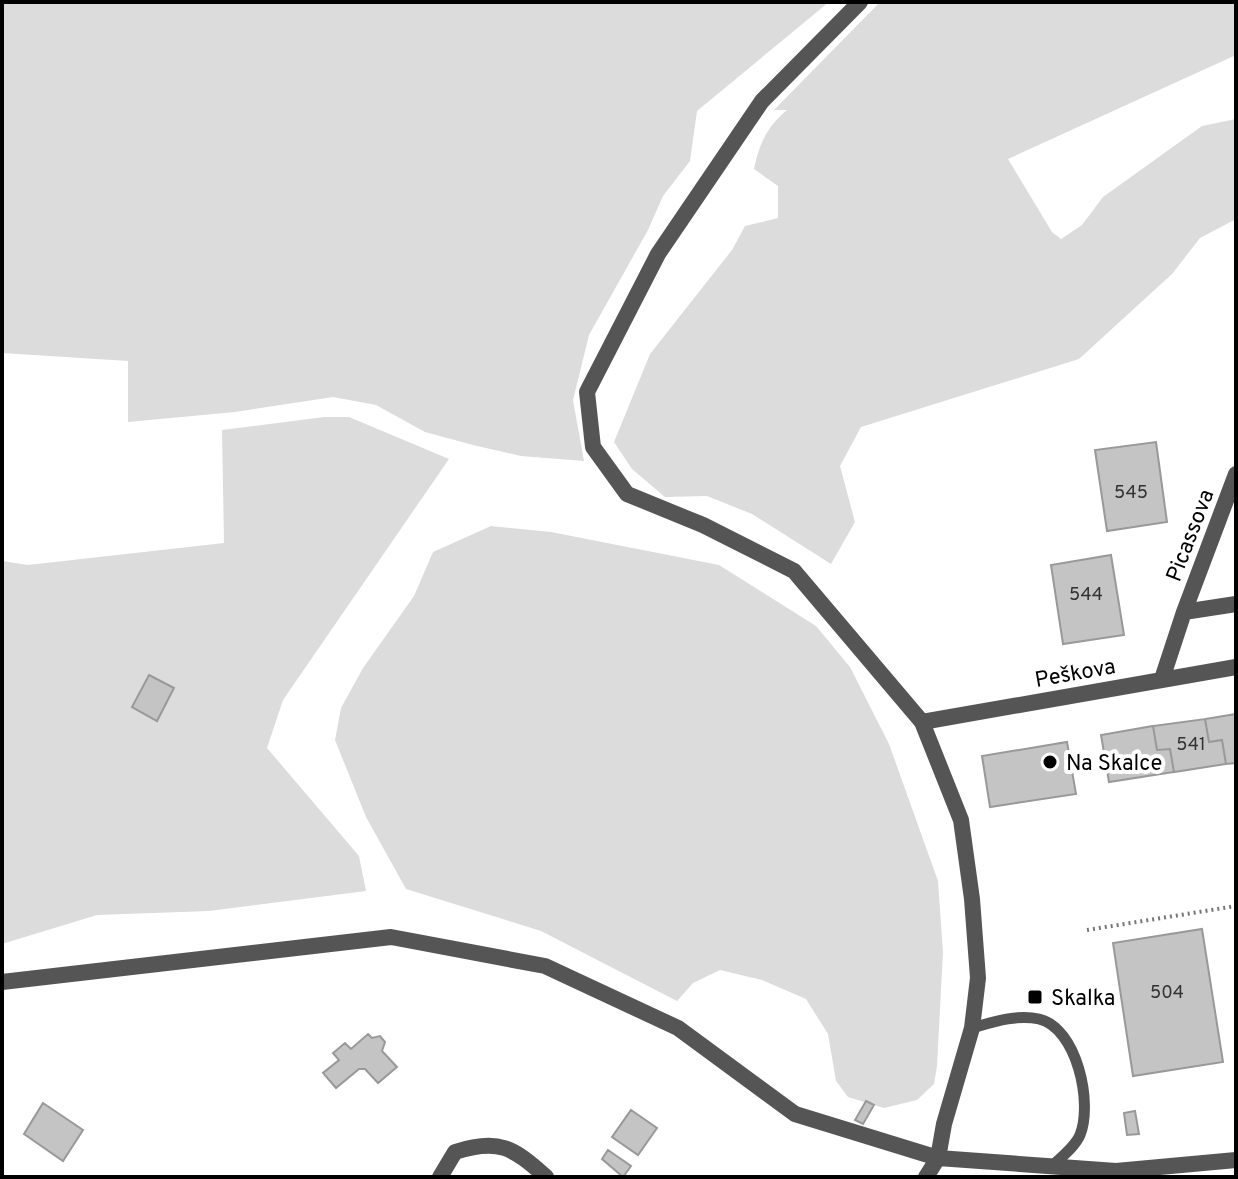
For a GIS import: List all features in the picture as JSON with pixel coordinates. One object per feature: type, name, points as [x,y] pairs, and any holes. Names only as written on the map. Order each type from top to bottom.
[{"type":"street","points":[[860,2],[762,101],[658,254],[587,392],[593,447],[627,494],[703,525],[794,571],[922,722],[961,820],[978,978],[972,1028],[944,1124],[938,1158],[926,1177]]},
{"type":"street","name":"Picassova","points":[[1162,679],[1236,474]]},
{"type":"street","name":"Picassova","points":[[1184,612],[1236,604]]},
{"type":"street","name":"Peškova","points":[[922,722],[1236,667]]},
{"type":"street","points":[[2,982],[391,937],[545,966],[678,1028],[795,1114],[976,1169],[1051,1167],[1116,1171],[1236,1160]]},
{"type":"street","points":[[440,1177],[455,1152],[483,1143],[513,1149],[546,1177]]},
{"type":"lane","points":[[972,1028],[1004,1019],[1040,1019],[1064,1035],[1079,1071],[1087,1109],[1079,1138],[1051,1167]]},
{"type":"path","points":[[1087,930],[1236,906]]},
{"type":"shaded area","points":[[2,2],[829,2],[697,111],[690,161],[663,196],[648,230],[589,335],[573,400],[584,461],[521,456],[473,445],[425,432],[376,405],[333,397],[235,412],[128,422],[128,361],[2,353]]},
{"type":"shaded area","points":[[880,2],[1236,2],[1236,55],[1008,159],[1052,232],[1061,239],[1082,225],[1103,197],[1202,126],[1236,119],[1236,219],[1200,238],[1172,274],[1079,359],[861,427],[840,466],[855,522],[831,564],[752,514],[707,496],[665,497],[632,469],[614,442],[650,354],[732,250],[745,226],[778,218],[778,186],[754,169],[765,136],[787,110],[774,110]]},
{"type":"shaded area","points":[[324,417],[349,417],[449,459],[283,700],[267,748],[359,856],[366,891],[209,911],[97,915],[2,944],[2,561],[28,565],[224,543],[222,430]]},
{"type":"shaded area","points":[[491,526],[551,532],[719,565],[816,626],[850,667],[889,744],[938,881],[943,952],[937,1066],[934,1084],[917,1100],[884,1108],[848,1097],[836,1081],[828,1034],[806,999],[762,980],[720,970],[693,983],[677,1001],[541,931],[406,889],[366,817],[335,740],[341,708],[363,668],[414,596],[433,552]]},
{"type":"building","points":[[1156,442],[1167,522],[1107,531],[1095,450]]},
{"type":"building","points":[[1111,555],[1124,635],[1063,644],[1051,565]]},
{"type":"building","points":[[149,675],[174,688],[157,721],[132,707]]},
{"type":"building","points":[[1236,714],[1236,763],[1226,764],[1222,740],[1209,742],[1205,719]]},
{"type":"building","points":[[1205,719],[1209,742],[1222,740],[1226,764],[1174,772],[1170,749],[1157,750],[1153,726]]},
{"type":"building","points":[[1153,726],[1157,750],[1170,749],[1174,772],[1109,782],[1101,735]]},
{"type":"building","points":[[1067,742],[1076,794],[990,807],[982,756]]},
{"type":"building","points":[[1202,929],[1223,1062],[1133,1076],[1113,943]]},
{"type":"building","points":[[368,1034],[372,1038],[380,1036],[385,1042],[382,1051],[397,1067],[378,1083],[365,1069],[359,1069],[336,1088],[323,1073],[339,1060],[333,1053],[345,1043],[351,1049]]},
{"type":"building","points":[[866,1101],[874,1105],[863,1124],[855,1120]]},
{"type":"building","points":[[43,1103],[83,1130],[63,1161],[24,1134]]},
{"type":"building","points":[[631,1110],[657,1128],[638,1155],[612,1137]]},
{"type":"building","points":[[1135,1111],[1139,1134],[1127,1135],[1124,1113]]},
{"type":"building","points":[[608,1150],[631,1166],[623,1177],[602,1159]]},
{"type":"place","name":"Na Skalce","points":[[1050,762]]},
{"type":"place","name":"Skalka","points":[[1035,997]]}]
